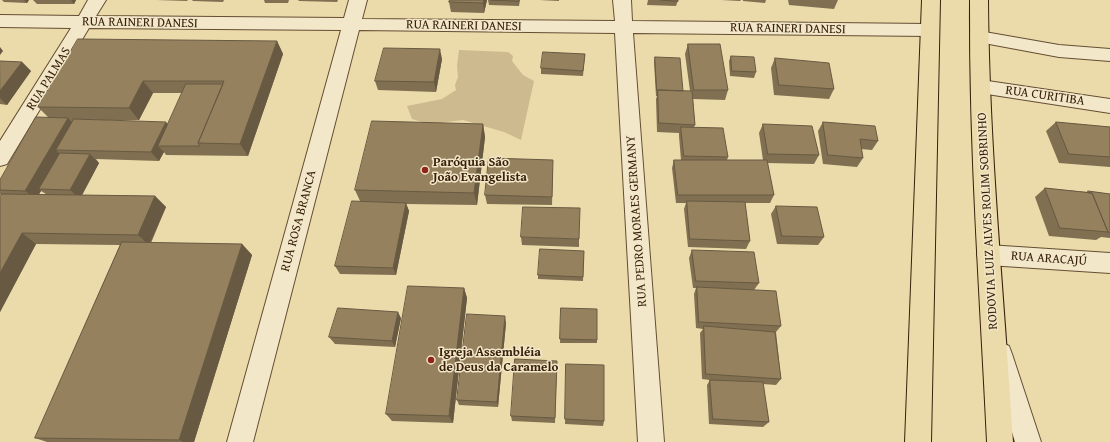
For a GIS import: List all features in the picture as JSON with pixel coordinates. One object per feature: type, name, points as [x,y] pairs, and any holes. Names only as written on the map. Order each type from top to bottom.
[{"type":"highway","points":[[918,442],[928,30],[931,0]]},
{"type":"highway","name":"RODOVIA LUIZ ALVES ROLIM SOBRINHO","points":[[979,0],[979,37],[988,255],[995,338],[1000,442]]},
{"type":"street","name":"RUA PALMAS","points":[[0,158],[97,0]]},
{"type":"street","name":"RUA ROSA BRANCA","points":[[240,442],[358,0]]},
{"type":"street","name":"RUA PEDRO MORAES GERMANY","points":[[622,0],[651,442]]},
{"type":"street","name":"RUA RAINERI DANESI","points":[[0,22],[928,30]]},
{"type":"street","points":[[979,37],[1059,51],[1110,55]]},
{"type":"street","name":"RUA CURITIBA","points":[[981,87],[1110,106]]},
{"type":"street","name":"RUA ARACAJÚ","points":[[988,255],[1110,264]]},
{"type":"street","points":[[995,338],[1028,442]]},
{"type":"shaded area","points":[[459,50],[508,52],[513,56],[512,61],[523,75],[534,81],[521,140],[504,132],[463,120],[429,124],[412,119],[407,106],[442,99],[456,90],[455,85],[458,77],[457,66]]},
{"type":"building","points":[[450,0],[484,0],[483,3],[449,2]]},
{"type":"building","points":[[491,0],[519,0],[519,1]]},
{"type":"building","points":[[78,39],[277,41],[240,144],[198,143],[224,81],[143,81],[129,108],[38,107]]},
{"type":"building","points":[[688,44],[720,44],[728,90],[694,90]]},
{"type":"building","points":[[384,48],[440,49],[434,82],[375,81]]},
{"type":"building","points":[[543,52],[585,54],[583,71],[541,68]]},
{"type":"building","points":[[731,56],[754,57],[756,72],[732,71]]},
{"type":"building","points":[[655,57],[680,58],[683,91],[657,90]]},
{"type":"building","points":[[775,58],[829,63],[834,89],[779,85]]},
{"type":"building","points":[[0,61],[22,62],[0,91]]},
{"type":"building","points":[[186,84],[223,84],[198,143],[200,146],[158,146]]},
{"type":"building","points":[[658,90],[692,91],[695,125],[659,123]]},
{"type":"building","points":[[36,117],[68,118],[25,191],[0,190],[0,180]]},
{"type":"building","points":[[74,119],[166,122],[151,152],[56,150]]},
{"type":"building","name":"Paróquia São João Evangelista","points":[[372,121],[483,124],[474,193],[355,190]]},
{"type":"building","points":[[823,122],[875,126],[878,141],[860,139],[863,158],[828,155]]},
{"type":"building","points":[[1056,122],[1110,127],[1110,157],[1069,154]]},
{"type":"building","points":[[763,124],[812,126],[819,155],[768,154]]},
{"type":"building","points":[[681,127],[723,128],[728,157],[684,156]]},
{"type":"building","points":[[60,153],[90,154],[70,190],[39,189]]},
{"type":"building","points":[[489,158],[553,160],[552,197],[485,195]]},
{"type":"building","points":[[674,160],[767,160],[774,195],[678,195]]},
{"type":"building","points":[[1045,188],[1092,193],[1108,232],[1060,228]]},
{"type":"building","points":[[1088,191],[1110,194],[1110,233],[1108,232],[1092,193],[1089,193]]},
{"type":"building","points":[[2,194],[155,196],[138,235],[22,233],[0,273],[0,197]]},
{"type":"building","points":[[352,201],[406,203],[393,268],[335,266]]},
{"type":"building","points":[[687,201],[745,202],[750,241],[690,239]]},
{"type":"building","points":[[776,206],[817,207],[824,237],[782,236]]},
{"type":"building","points":[[523,207],[580,208],[579,239],[521,237]]},
{"type":"building","points":[[122,242],[242,244],[179,440],[35,438]]},
{"type":"building","points":[[540,249],[584,251],[583,277],[538,275]]},
{"type":"building","points":[[692,250],[754,252],[759,283],[696,281]]},
{"type":"building","name":"Igreja Assembléia de Deus da Caramelo","points":[[408,286],[464,288],[449,416],[386,414]]},
{"type":"building","points":[[697,287],[776,291],[781,326],[699,322]]},
{"type":"building","points":[[338,308],[398,312],[392,341],[329,337]]},
{"type":"building","points":[[561,308],[597,309],[597,340],[560,339]]},
{"type":"building","points":[[467,314],[505,316],[497,402],[457,400]]},
{"type":"building","points":[[704,326],[775,332],[781,379],[706,374]]},
{"type":"building","points":[[515,359],[557,361],[555,418],[511,416]]},
{"type":"building","points":[[566,364],[604,365],[604,421],[565,419]]},
{"type":"building","points":[[710,380],[763,382],[769,422],[713,419]]},
{"type":"place","name":"Paróquia São João Evangelista","points":[[425,170]]},
{"type":"place","name":"Igreja Assembléia de Deus da Caramelo","points":[[431,360]]}]
